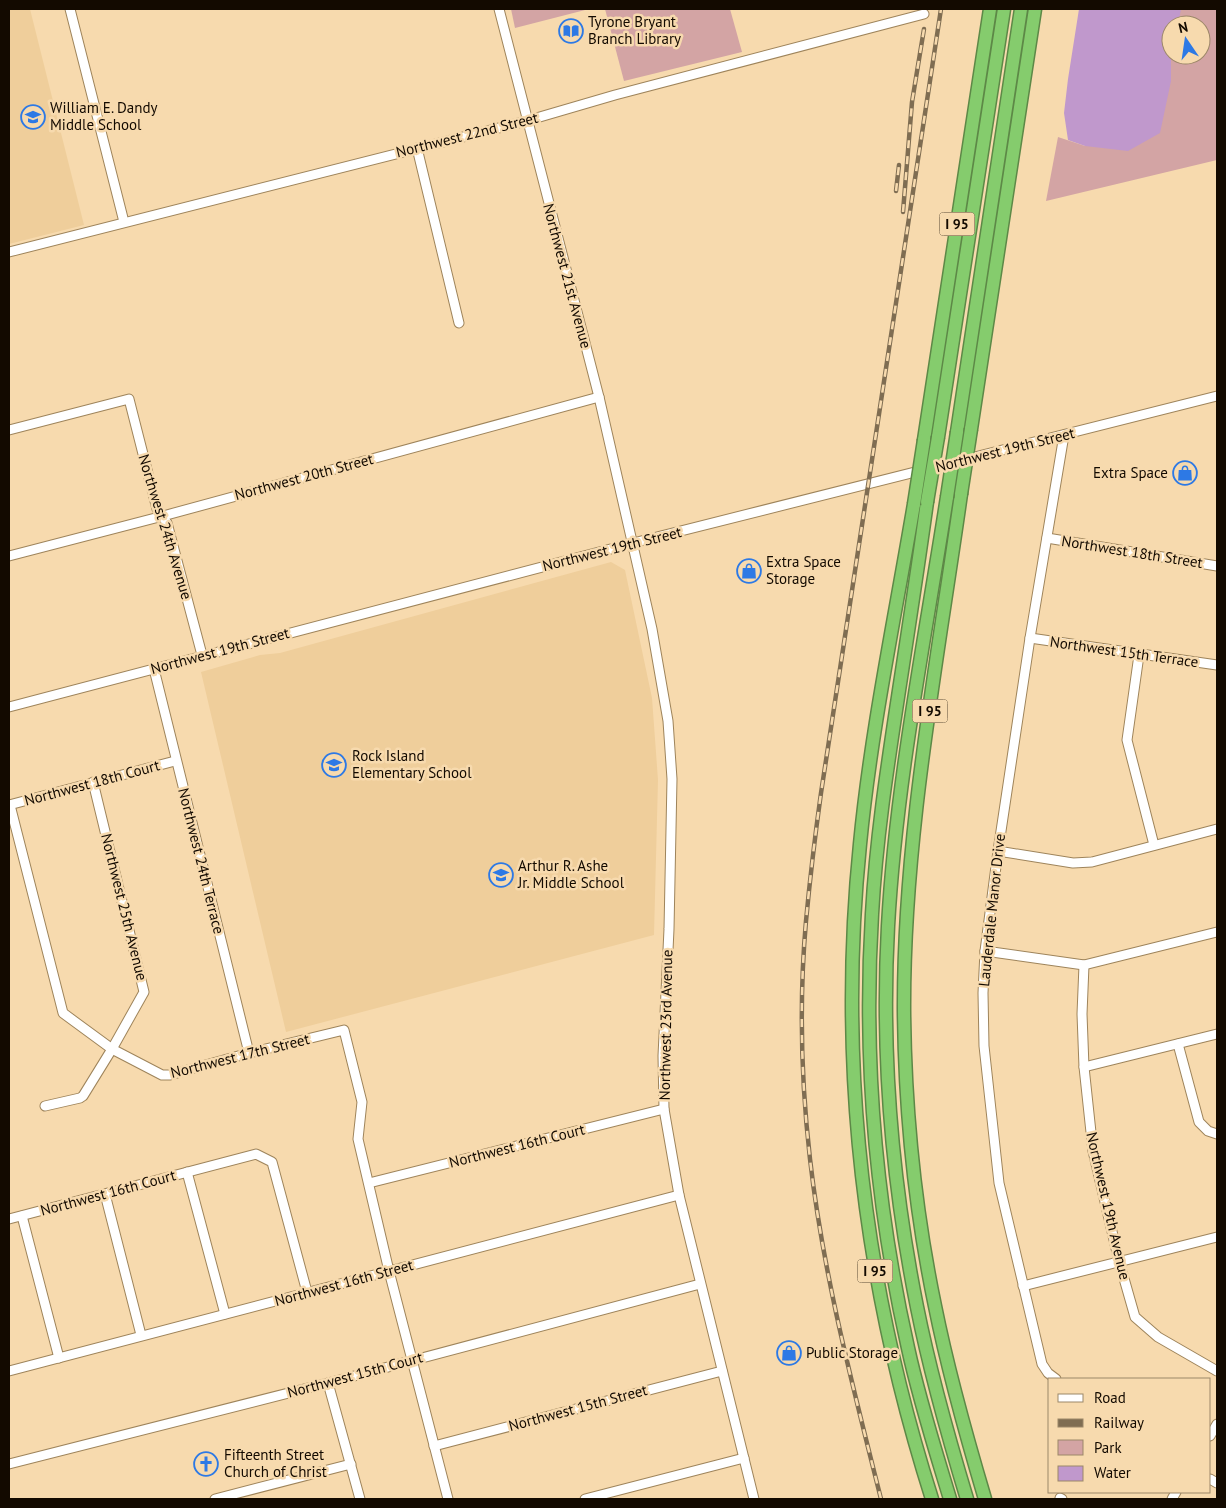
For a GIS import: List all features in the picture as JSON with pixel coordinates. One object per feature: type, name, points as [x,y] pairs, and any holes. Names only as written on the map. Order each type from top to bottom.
[{"type":"highway","name":"I 95","points":[[932,1499],[900,1394],[872,1258],[859,1150],[852,1038],[854,929],[863,816],[874,735],[914,504],[990,9]]},
{"type":"highway","points":[[950,1499],[928,1427],[908,1349],[888,1241],[871,1079],[870,951],[874,878],[885,778],[1004,9]]},
{"type":"highway","points":[[968,1499],[942,1416],[917,1309],[903,1228],[891,1118],[887,1037],[887,956],[892,865],[901,792],[1021,9]]},
{"type":"highway","name":"I 95","points":[[985,1499],[953,1386],[936,1314],[914,1172],[904,1029],[908,902],[918,796],[961,494],[1035,9]]},
{"type":"highway","points":[[852,1038],[878,1160]]},
{"type":"highway","points":[[914,1172],[917,1309]]},
{"type":"street","points":[[70,9],[124,222]]},
{"type":"street","name":"Northwest 21st Avenue","points":[[499,9],[526,121],[599,397],[632,544]]},
{"type":"street","name":"Northwest 22nd Street","points":[[9,252],[526,121],[615,95],[924,14]]},
{"type":"street","points":[[417,148],[459,323]]},
{"type":"street","name":"Northwest 19th Street","points":[[9,707],[632,544],[1217,396]]},
{"type":"street","name":"Northwest 20th Street","points":[[9,556],[599,397]]},
{"type":"street","name":"Northwest 24th Avenue","points":[[9,430],[128,399],[157,509],[167,523],[202,655]]},
{"type":"street","name":"Lauderdale Manor Drive","points":[[1055,1378],[1048,1373],[1042,1364],[999,1183],[984,1046],[983,993],[985,951],[998,851],[1030,638],[1064,436]]},
{"type":"street","name":"Northwest 18th Street","points":[[1047,538],[1217,566]]},
{"type":"street","name":"Northwest 23rd Avenue","points":[[632,544],[652,629],[668,721],[672,779],[669,922],[663,1056],[664,1109],[679,1195],[754,1499]]},
{"type":"street","name":"Northwest 15th Terrace","points":[[1030,638],[1217,665]]},
{"type":"street","points":[[1139,654],[1127,740],[1154,845]]},
{"type":"street","name":"Northwest 24th Terrace","points":[[154,669],[175,761],[250,1053]]},
{"type":"street","name":"Northwest 18th Court","points":[[9,805],[175,761]]},
{"type":"street","name":"Northwest 25th Avenue","points":[[45,1106],[83,1096],[144,992],[93,782]]},
{"type":"street","name":"Northwest 17th Street","points":[[9,805],[63,1013],[112,1049],[162,1074],[170,1074],[344,1030],[362,1102],[358,1139],[369,1183]]},
{"type":"street","points":[[998,851],[1073,863],[1092,862],[1217,829]]},
{"type":"street","points":[[985,951],[1084,965],[1217,932]]},
{"type":"street","name":"Northwest 19th Avenue","points":[[1084,965],[1082,1014],[1084,1067],[1092,1151],[1135,1317],[1158,1337],[1217,1371]]},
{"type":"street","points":[[1084,1067],[1217,1034]]},
{"type":"street","points":[[1178,1044],[1199,1122],[1208,1131],[1217,1134]]},
{"type":"street","name":"Northwest 16th Court","points":[[369,1183],[664,1109]]},
{"type":"street","name":"Northwest 16th Court","points":[[9,1219],[256,1154],[272,1162],[307,1292]]},
{"type":"street","points":[[187,1172],[225,1314]]},
{"type":"street","points":[[369,1183],[389,1270],[448,1499]]},
{"type":"street","points":[[104,1194],[141,1335]]},
{"type":"street","name":"Northwest 16th Street","points":[[9,1371],[679,1195]]},
{"type":"street","points":[[22,1216],[59,1358]]},
{"type":"street","points":[[1023,1286],[1217,1236]]},
{"type":"street","name":"Northwest 15th Court","points":[[9,1464],[328,1383],[700,1284]]},
{"type":"street","name":"Northwest 15th Street","points":[[434,1446],[722,1371]]},
{"type":"street","points":[[328,1383],[360,1499]]},
{"type":"street","points":[[585,1499],[744,1458]]},
{"type":"street","points":[[215,1499],[351,1464]]},
{"type":"shaded area","name":"William E. Dandy Middle School","points":[[9,9],[30,9],[84,225],[9,244]]},
{"type":"shaded area","points":[[611,562],[625,570],[652,698],[658,780],[654,935],[286,1032],[201,672],[260,655],[280,653]]},
{"type":"green space","points":[[511,9],[589,9],[515,28]]},
{"type":"green space","points":[[605,9],[730,9],[742,52],[624,81]]},
{"type":"green space","points":[[1178,9],[1217,9],[1217,160],[1046,201],[1058,137],[1085,146],[1162,65],[1211,65],[1211,15],[1177,15]]},
{"type":"water","points":[[1079,9],[1181,9],[1180,15],[1161,15],[1161,65],[1171,65],[1171,81],[1160,133],[1128,151],[1085,146],[1068,140],[1064,113]]},
{"type":"railway","points":[[881,1499],[840,1330],[816,1202],[805,1100],[802,980],[808,905],[821,793],[941,9]]},
{"type":"railway","points":[[903,212],[912,102],[924,29]]},
{"type":"railway","points":[[896,191],[899,165]]},
{"type":"place","name":"Tyrone Bryant Branch Library","points":[[571,31]]},
{"type":"place","name":"William E. Dandy Middle School","points":[[33,117]]},
{"type":"place","name":"Extra Space","points":[[1185,473]]},
{"type":"place","name":"Extra Space Storage","points":[[749,571]]},
{"type":"place","name":"Rock Island Elementary School","points":[[334,765]]},
{"type":"place","name":"Arthur R. Ashe Jr. Middle School","points":[[501,875]]},
{"type":"place","name":"Public Storage","points":[[789,1353]]},
{"type":"place","name":"Fifteenth Street Church of Christ","points":[[206,1464]]}]
